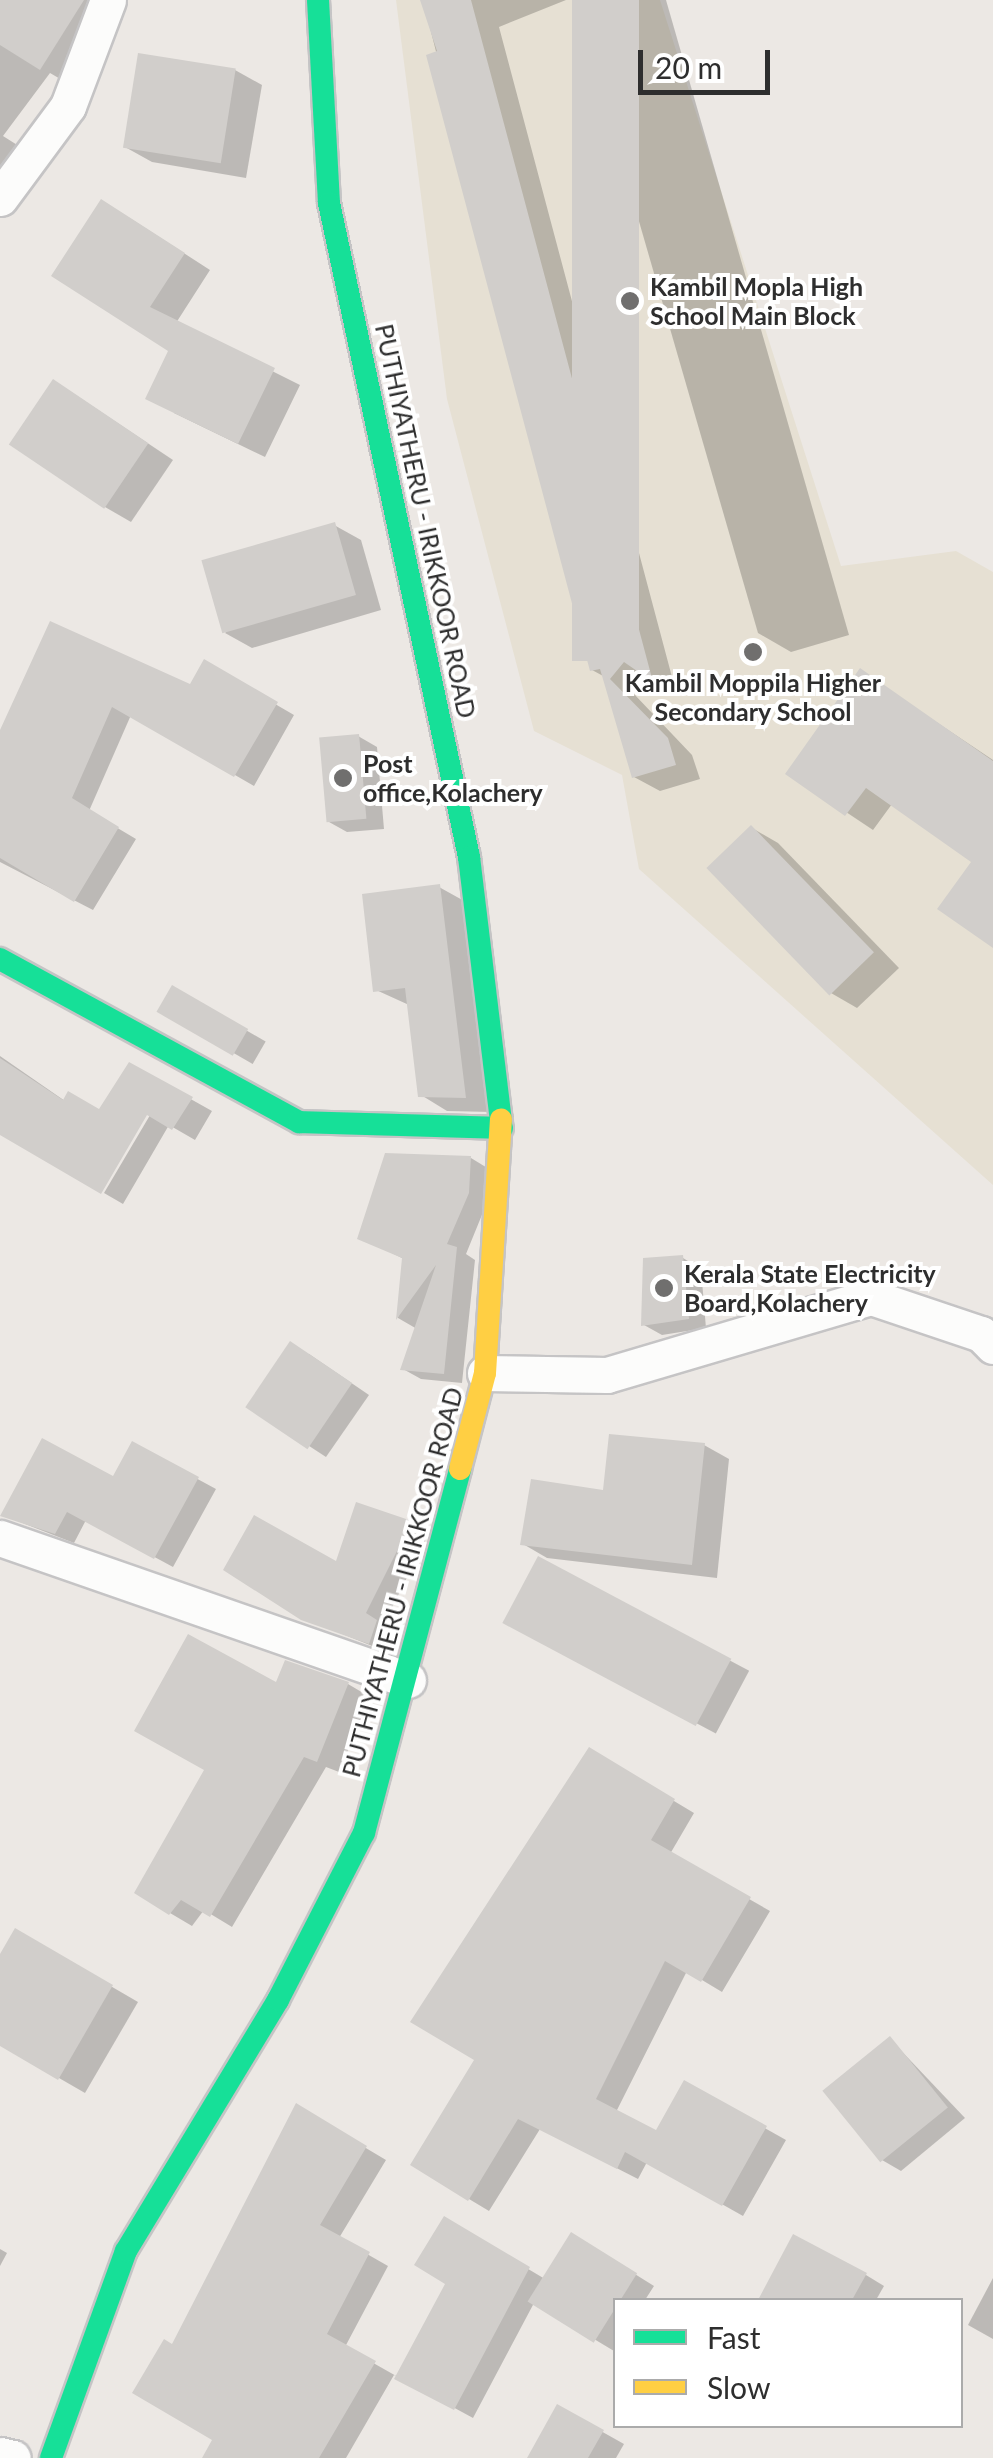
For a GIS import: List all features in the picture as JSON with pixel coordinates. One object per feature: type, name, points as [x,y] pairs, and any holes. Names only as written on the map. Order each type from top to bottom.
[{"type":"main road","name":"PUTHIYATHERU - IRIKKOOR ROAD","points":[[51,2458],[126,2251],[269,2017],[364,1833],[408,1680],[485,1372],[502,1128],[469,857],[329,203],[318,0]]},
{"type":"main road","points":[[0,959],[299,1122],[502,1128]]},
{"type":"street","points":[[0,198],[68,106],[108,0]]},
{"type":"street","points":[[485,1372],[607,1375],[871,1297],[981,1334],[993,1346]]},
{"type":"street","points":[[0,1538],[408,1680]]},
{"type":"street","points":[[0,2454],[13,2458]]},
{"type":"shaded area","name":"Kambil Moppila Higher Secondary School","points":[[396,0],[660,0],[841,566],[956,551],[993,572],[993,1185],[639,869],[622,775],[534,731],[447,399]]},
{"type":"building","points":[[0,0],[84,0],[40,70],[0,45]]},
{"type":"building","points":[[420,0],[471,0],[653,682],[624,662],[610,679],[668,738],[676,765],[632,778],[600,669],[590,671],[426,55],[437,51]]},
{"type":"building","points":[[572,0],[639,0],[639,661],[572,661]]},
{"type":"building","points":[[138,53],[236,68],[221,163],[123,148]]},
{"type":"building","points":[[101,199],[185,253],[150,307],[275,368],[238,444],[145,399],[168,351],[51,276]]},
{"type":"building","points":[[53,379],[148,443],[104,509],[9,444]]},
{"type":"building","points":[[335,522],[356,595],[222,633],[201,560]]},
{"type":"building","points":[[50,621],[190,684],[204,659],[278,702],[234,777],[112,707],[72,798],[119,827],[74,902],[0,858],[0,730]]},
{"type":"building","points":[[860,668],[993,761],[993,948],[937,909],[971,862],[866,788],[845,816],[785,774]]},
{"type":"building","name":"Post office,Kolachery","points":[[359,734],[366,819],[327,822],[319,737]]},
{"type":"building","points":[[751,825],[874,952],[829,995],[706,868]]},
{"type":"building","points":[[440,884],[466,1098],[418,1097],[405,988],[373,992],[362,894]]},
{"type":"building","points":[[172,985],[248,1029],[233,1056],[156,1012]]},
{"type":"building","points":[[0,1058],[63,1100],[68,1091],[99,1109],[129,1062],[193,1097],[172,1130],[147,1115],[101,1194],[0,1135]]},
{"type":"building","points":[[385,1153],[471,1156],[469,1193],[447,1244],[457,1247],[444,1374],[400,1370],[436,1265],[396,1320],[402,1258],[357,1239]]},
{"type":"building","name":"Kerala State Electricity Board,Kolachery","points":[[683,1255],[689,1319],[641,1326],[643,1258]]},
{"type":"building","points":[[290,1341],[352,1383],[307,1449],[245,1407]]},
{"type":"building","points":[[609,1434],[705,1443],[692,1565],[520,1545],[531,1479],[603,1490]]},
{"type":"building","points":[[42,1438],[113,1476],[132,1441],[199,1477],[154,1559],[67,1512],[55,1534],[0,1516]]},
{"type":"building","points":[[356,1502],[412,1521],[366,1613],[377,1620],[369,1644],[301,1620],[223,1570],[254,1515],[336,1561]]},
{"type":"building","points":[[538,1556],[731,1659],[696,1726],[502,1623]]},
{"type":"building","points":[[188,1634],[276,1682],[285,1660],[349,1682],[317,1762],[304,1757],[210,1917],[181,1900],[169,1915],[134,1893],[204,1770],[134,1731]]},
{"type":"building","points":[[589,1747],[675,1799],[651,1840],[751,1897],[701,1982],[665,1961],[596,2099],[656,2130],[684,2080],[767,2126],[722,2206],[625,2152],[617,2169],[518,2119],[468,2201],[410,2165],[474,2060],[410,2022]]},
{"type":"building","points":[[15,1928],[113,1985],[58,2080],[0,2046],[0,1954]]},
{"type":"building","points":[[890,2036],[948,2107],[880,2162],[822,2091]]},
{"type":"building","points":[[296,2103],[367,2146],[320,2225],[370,2252],[327,2334],[376,2361],[319,2458],[202,2458],[212,2440],[132,2393],[164,2339],[172,2344]]},
{"type":"building","points":[[444,2216],[530,2267],[454,2410],[394,2379],[445,2284],[414,2265]]},
{"type":"building","points":[[571,2232],[637,2273],[622,2298],[613,2298],[613,2312],[594,2343],[528,2302]]},
{"type":"building","points":[[793,2234],[867,2273],[853,2298],[759,2298]]},
{"type":"building","points":[[557,2404],[604,2430],[588,2458],[527,2458]]},
{"type":"traffic: fast","points":[[318,0],[329,203],[469,857],[501,1120]]},
{"type":"traffic: fast","points":[[0,959],[299,1122],[502,1128]]},
{"type":"traffic: fast","points":[[51,2458],[126,2251],[278,2000],[364,1833],[460,1469]]},
{"type":"traffic: slow","points":[[460,1469],[485,1373],[501,1120]]},
{"type":"place","name":"Kambil Mopla High School Main Block","points":[[630,301]]},
{"type":"place","name":"Kambil Moppila Higher Secondary School","points":[[753,652]]},
{"type":"place","name":"Post office,Kolachery","points":[[343,778]]},
{"type":"place","name":"Kerala State Electricity Board,Kolachery","points":[[664,1288]]}]
